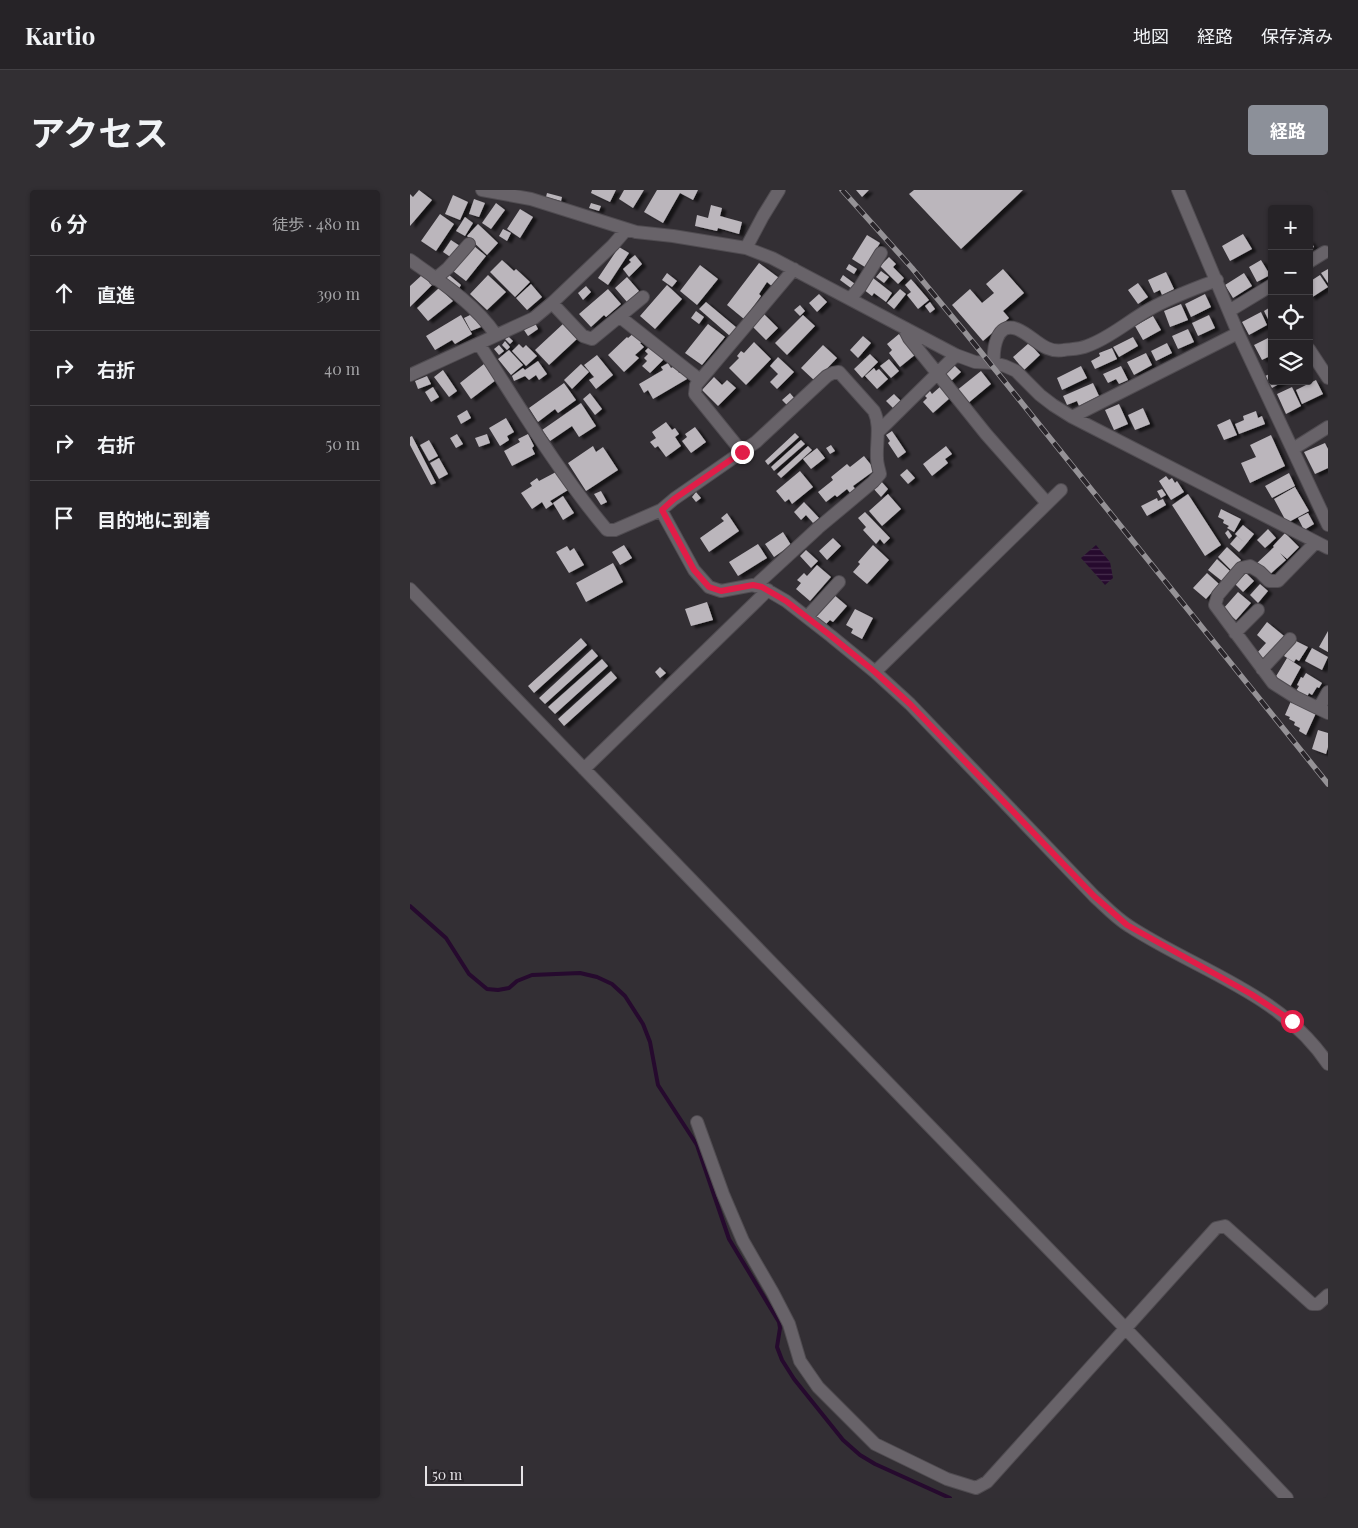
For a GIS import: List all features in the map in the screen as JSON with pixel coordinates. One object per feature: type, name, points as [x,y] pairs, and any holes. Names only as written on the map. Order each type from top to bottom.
[{"type":"street","points":[[482,190],[531,199],[607,222],[626,230],[746,248],[772,258],[956,354],[976,362],[994,363],[1016,371],[1053,406],[1072,417],[1328,548]]},
{"type":"street","points":[[746,248],[779,190]]},
{"type":"street","points":[[1178,190],[1238,333],[1328,524]]},
{"type":"street","points":[[410,376],[534,318],[613,245],[626,230]]},
{"type":"street","points":[[436,279],[468,244]]},
{"type":"street","points":[[1313,260],[1326,252]]},
{"type":"street","points":[[850,299],[882,253]]},
{"type":"street","points":[[410,260],[471,306],[484,318],[496,335]]},
{"type":"street","points":[[742,452],[695,394],[696,385],[794,269]]},
{"type":"street","points":[[994,363],[994,344],[999,334],[1005,329],[1016,329],[1049,349],[1058,351],[1085,347],[1178,294],[1217,280]]},
{"type":"street","points":[[1229,311],[1268,287]]},
{"type":"street","points":[[552,303],[584,336],[592,339],[643,297]]},
{"type":"street","points":[[620,317],[700,380]]},
{"type":"street","points":[[906,328],[909,338],[986,434],[1047,503]]},
{"type":"street","points":[[1072,417],[1238,333]]},
{"type":"street","points":[[479,344],[556,463],[607,530],[615,530],[662,510],[674,499],[742,452],[827,376],[839,372],[874,411],[878,432],[877,458],[880,474],[755,586]]},
{"type":"street","points":[[878,432],[956,354]]},
{"type":"street","points":[[1313,355],[1328,378]]},
{"type":"street","points":[[1292,449],[1328,427]]},
{"type":"street","points":[[875,672],[1061,490]]},
{"type":"street","points":[[662,510],[694,570],[709,587],[721,591],[755,586],[762,587],[786,601],[807,617],[875,672],[948,743],[1094,896],[1127,925],[1251,994],[1292,1021],[1309,1038],[1328,1064]]},
{"type":"street","points":[[1316,542],[1278,581],[1269,582],[1250,566],[1241,568],[1218,595],[1215,605],[1274,683],[1295,697],[1323,710],[1328,692]]},
{"type":"street","points":[[807,617],[839,582]]},
{"type":"street","points":[[410,589],[1287,1498]]},
{"type":"street","points":[[584,769],[768,590]]},
{"type":"street","points":[[1235,633],[1258,610]]},
{"type":"street","points":[[1262,669],[1290,639]]},
{"type":"street","points":[[697,1122],[723,1194],[743,1241],[789,1324],[800,1361],[818,1388],[875,1444],[947,1479],[976,1488],[987,1482],[1216,1228],[1225,1226],[1312,1304],[1318,1304],[1328,1295]]},
{"type":"shaded area","points":[[1096,545],[1110,562],[1113,578],[1105,585],[1081,558]]},
{"type":"building","points":[[419,190],[432,200],[410,226],[410,194],[413,197]]},
{"type":"building","points":[[592,190],[616,190],[610,202],[591,193]]},
{"type":"building","points":[[624,190],[644,190],[633,208],[619,199]]},
{"type":"building","points":[[657,190],[698,190],[693,200],[680,193],[663,223],[644,212]]},
{"type":"building","points":[[856,190],[869,190],[862,197]]},
{"type":"building","points":[[914,190],[1023,190],[961,249],[909,194]]},
{"type":"building","points":[[547,193],[562,197],[561,201],[546,197]]},
{"type":"building","points":[[453,195],[468,202],[460,220],[445,214]]},
{"type":"building","points":[[474,199],[485,203],[479,217],[469,214]]},
{"type":"building","points":[[496,203],[505,210],[491,229],[482,223]]},
{"type":"building","points":[[591,203],[601,206],[599,211],[589,208]]},
{"type":"building","points":[[711,205],[722,208],[720,216],[742,222],[739,234],[718,228],[717,231],[695,226],[697,215],[708,218]]},
{"type":"building","points":[[520,209],[533,217],[520,238],[507,229]]},
{"type":"building","points":[[440,214],[454,224],[436,251],[421,241]]},
{"type":"building","points":[[465,217],[473,223],[465,236],[456,231]]},
{"type":"building","points":[[478,224],[498,243],[487,255],[467,236]]},
{"type":"building","points":[[503,229],[511,233],[507,241],[499,236]]},
{"type":"building","points":[[1243,234],[1252,249],[1230,261],[1222,246]]},
{"type":"building","points":[[867,235],[880,243],[865,267],[852,259]]},
{"type":"building","points":[[451,240],[460,246],[452,258],[443,252]]},
{"type":"building","points":[[474,246],[486,256],[466,281],[453,271]]},
{"type":"building","points":[[619,247],[629,253],[608,285],[598,278]]},
{"type":"building","points":[[635,255],[642,264],[629,277],[623,269],[631,262],[629,260]]},
{"type":"building","points":[[889,257],[896,264],[893,267],[904,278],[898,284],[880,266]]},
{"type":"building","points":[[502,260],[514,271],[516,269],[530,282],[515,297],[490,272]]},
{"type":"building","points":[[1261,260],[1268,272],[1268,276],[1257,282],[1249,267]]},
{"type":"building","points":[[759,263],[779,278],[773,287],[767,282],[759,294],[761,296],[744,319],[727,305]]},
{"type":"building","points":[[849,264],[857,269],[854,274],[846,269]]},
{"type":"building","points":[[700,265],[718,279],[697,305],[680,291]]},
{"type":"building","points":[[1003,269],[1024,293],[1003,311],[1009,318],[983,341],[952,305],[970,289],[982,303],[994,293],[986,284]]},
{"type":"building","points":[[1328,269],[1328,283],[1321,273]]},
{"type":"building","points":[[881,271],[889,277],[884,283],[876,277]]},
{"type":"building","points":[[1166,272],[1174,289],[1162,295],[1160,290],[1154,293],[1148,280]]},
{"type":"building","points":[[667,273],[677,281],[672,287],[662,280]]},
{"type":"building","points":[[1244,273],[1252,286],[1233,298],[1225,285]]},
{"type":"building","points":[[448,274],[461,285],[458,290],[444,279]]},
{"type":"building","points":[[422,275],[432,285],[410,307],[410,286]]},
{"type":"building","points":[[488,275],[506,292],[487,310],[470,294]]},
{"type":"building","points":[[843,275],[855,284],[851,288],[840,280]]},
{"type":"building","points":[[1320,275],[1328,287],[1313,297],[1313,295],[1313,279]]},
{"type":"building","points":[[627,277],[639,291],[627,302],[615,288]]},
{"type":"building","points":[[873,278],[892,293],[886,302],[874,293],[872,296],[863,289]]},
{"type":"building","points":[[911,279],[929,300],[918,309],[907,295],[911,292],[905,285]]},
{"type":"building","points":[[1138,283],[1148,297],[1138,304],[1128,290]]},
{"type":"building","points":[[531,284],[542,297],[527,310],[516,298]]},
{"type":"building","points":[[667,285],[682,299],[655,329],[640,316]]},
{"type":"building","points":[[586,286],[591,292],[583,300],[578,293]]},
{"type":"building","points":[[439,288],[453,301],[428,321],[417,308]]},
{"type":"building","points":[[608,289],[621,304],[606,317],[604,315],[591,327],[579,314]]},
{"type":"building","points":[[900,289],[906,294],[894,309],[887,303]]},
{"type":"building","points":[[819,294],[827,302],[817,312],[809,303]]},
{"type":"building","points":[[1205,294],[1211,307],[1191,317],[1185,304]]},
{"type":"building","points":[[706,302],[737,328],[730,336],[699,309]]},
{"type":"building","points":[[930,302],[935,309],[930,313],[925,306]]},
{"type":"building","points":[[1181,304],[1188,320],[1170,327],[1164,311]]},
{"type":"building","points":[[800,305],[805,311],[800,316],[794,310]]},
{"type":"building","points":[[1268,308],[1268,319],[1264,311]]},
{"type":"building","points":[[696,311],[704,317],[699,324],[691,318]]},
{"type":"building","points":[[1261,312],[1267,325],[1249,335],[1242,322]]},
{"type":"building","points":[[474,313],[481,327],[471,331],[464,318]]},
{"type":"building","points":[[763,313],[778,328],[766,340],[751,325]]},
{"type":"building","points":[[461,315],[472,334],[455,344],[452,340],[435,350],[426,336]]},
{"type":"building","points":[[803,315],[815,326],[787,355],[775,343]]},
{"type":"building","points":[[1209,315],[1215,328],[1198,336],[1192,323]]},
{"type":"building","points":[[1153,316],[1161,330],[1143,340],[1135,326]]},
{"type":"building","points":[[535,323],[538,329],[528,336],[524,330]]},
{"type":"building","points":[[564,323],[578,338],[549,365],[535,350]]},
{"type":"building","points":[[708,324],[725,337],[702,365],[685,353]]},
{"type":"building","points":[[1188,329],[1194,342],[1178,349],[1172,336]]},
{"type":"building","points":[[635,332],[643,341],[640,343],[644,347],[635,355],[639,358],[624,372],[608,355]]},
{"type":"building","points":[[899,334],[916,354],[900,367],[889,353],[892,350],[887,344]]},
{"type":"building","points":[[508,336],[513,341],[510,344],[505,339]]},
{"type":"building","points":[[863,336],[871,343],[858,358],[850,350]]},
{"type":"building","points":[[1133,337],[1138,346],[1119,357],[1113,347]]},
{"type":"building","points":[[1268,338],[1268,357],[1262,360],[1254,345]]},
{"type":"building","points":[[505,341],[510,347],[507,350],[502,345]]},
{"type":"building","points":[[754,342],[771,359],[746,385],[729,368],[739,358],[737,356],[741,351],[744,353]]},
{"type":"building","points":[[1029,343],[1040,355],[1024,370],[1013,357]]},
{"type":"building","points":[[1167,343],[1172,353],[1156,361],[1151,351]]},
{"type":"building","points":[[519,344],[523,348],[526,345],[537,356],[526,366],[512,351]]},
{"type":"building","points":[[499,345],[504,351],[499,355],[494,349]]},
{"type":"building","points":[[823,345],[837,358],[815,381],[801,368]]},
{"type":"building","points":[[650,346],[665,358],[650,373],[642,366],[647,361],[644,358],[648,354],[645,351]]},
{"type":"building","points":[[1112,348],[1117,359],[1095,369],[1091,361],[1100,356],[1099,353]]},
{"type":"building","points":[[509,350],[523,365],[511,375],[498,359]]},
{"type":"building","points":[[1146,353],[1152,365],[1134,375],[1127,362]]},
{"type":"building","points":[[870,354],[878,362],[862,378],[854,369]]},
{"type":"building","points":[[597,355],[613,375],[596,389],[589,380],[594,377],[584,365]]},
{"type":"building","points":[[778,357],[794,372],[777,389],[770,382],[778,374],[770,366]]},
{"type":"building","points":[[889,359],[899,371],[891,378],[880,366]]},
{"type":"building","points":[[538,361],[547,374],[539,380],[536,375],[529,380],[525,376],[514,381],[512,376]]},
{"type":"building","points":[[668,363],[671,368],[675,366],[679,373],[683,371],[687,379],[653,399],[648,390],[644,393],[639,384],[663,370],[661,367]]},
{"type":"building","points":[[484,364],[496,380],[471,399],[460,383]]},
{"type":"building","points":[[581,364],[589,372],[572,389],[564,380]]},
{"type":"building","points":[[954,365],[961,372],[950,382],[944,375]]},
{"type":"building","points":[[1081,366],[1087,378],[1062,390],[1057,378]]},
{"type":"building","points":[[1121,366],[1128,380],[1119,384],[1116,379],[1108,383],[1103,374]]},
{"type":"building","points":[[874,368],[876,371],[879,369],[888,379],[877,389],[865,376]]},
{"type":"building","points":[[443,370],[457,391],[449,397],[434,377]]},
{"type":"building","points":[[981,371],[991,384],[967,404],[956,391]]},
{"type":"building","points":[[427,376],[431,384],[418,389],[415,381]]},
{"type":"building","points":[[714,377],[722,385],[727,380],[736,388],[718,406],[702,390]]},
{"type":"building","points":[[1316,380],[1323,394],[1302,404],[1296,390],[1306,385],[1313,385],[1313,382]]},
{"type":"building","points":[[564,383],[576,400],[558,413],[555,409],[538,422],[529,408]]},
{"type":"building","points":[[1093,383],[1099,396],[1079,406],[1077,401],[1067,405],[1063,396]]},
{"type":"building","points":[[941,386],[951,397],[933,413],[923,402],[927,398],[925,396],[930,391],[932,394]]},
{"type":"building","points":[[433,387],[439,397],[431,402],[425,392]]},
{"type":"building","points":[[1292,387],[1301,406],[1286,414],[1277,394]]},
{"type":"building","points":[[590,393],[602,409],[595,415],[583,399]]},
{"type":"building","points":[[790,393],[795,399],[788,406],[782,400]]},
{"type":"building","points":[[894,394],[901,401],[894,409],[886,401]]},
{"type":"building","points":[[581,403],[596,426],[579,437],[572,426],[550,441],[542,430]]},
{"type":"building","points":[[1119,404],[1128,424],[1114,430],[1105,410]]},
{"type":"building","points":[[1143,408],[1150,424],[1135,430],[1128,415]]},
{"type":"building","points":[[467,410],[471,418],[461,424],[457,416]]},
{"type":"building","points":[[1256,411],[1258,418],[1262,416],[1265,424],[1239,434],[1235,424],[1244,420],[1243,416]]},
{"type":"building","points":[[506,418],[514,432],[507,436],[509,440],[500,446],[489,428]]},
{"type":"building","points":[[1230,419],[1237,435],[1224,440],[1217,425]]},
{"type":"building","points":[[666,422],[672,430],[675,428],[679,434],[675,437],[681,446],[666,457],[658,446],[655,448],[650,442],[656,438],[652,432]]},
{"type":"building","points":[[695,427],[706,442],[691,453],[682,441],[687,437],[685,434]]},
{"type":"building","points":[[892,431],[906,452],[898,458],[888,443],[890,441],[886,435]]},
{"type":"building","points":[[795,433],[799,437],[768,465],[765,461]]},
{"type":"building","points":[[457,434],[463,444],[456,448],[450,438]]},
{"type":"building","points":[[487,434],[490,443],[479,447],[475,438]]},
{"type":"building","points":[[528,434],[534,446],[532,448],[535,454],[512,466],[504,451],[520,442],[518,439]]},
{"type":"building","points":[[1271,435],[1285,466],[1250,483],[1241,463],[1256,457],[1250,445]]},
{"type":"building","points":[[412,436],[436,483],[431,485],[410,445],[410,437]]},
{"type":"building","points":[[429,440],[438,456],[429,461],[420,445]]},
{"type":"building","points":[[801,440],[805,444],[774,471],[771,467]]},
{"type":"building","points":[[1325,443],[1328,449],[1328,468],[1315,474],[1304,452]]},
{"type":"building","points":[[831,445],[835,451],[830,454],[826,448]]},
{"type":"building","points":[[593,446],[596,452],[603,447],[618,470],[586,491],[568,463]]},
{"type":"building","points":[[808,446],[812,450],[781,478],[777,474]]},
{"type":"building","points":[[946,446],[952,454],[945,459],[948,463],[932,476],[923,464]]},
{"type":"building","points":[[817,448],[825,458],[811,469],[803,459]]},
{"type":"building","points":[[864,456],[875,470],[853,486],[856,490],[851,494],[847,489],[837,497],[835,495],[826,502],[818,492],[833,480],[831,477],[847,464],[850,467]]},
{"type":"building","points":[[439,458],[448,474],[439,479],[430,463]]},
{"type":"building","points":[[907,469],[915,478],[908,484],[900,475]]},
{"type":"building","points":[[800,471],[813,487],[792,504],[789,499],[785,502],[776,491]]},
{"type":"building","points":[[556,472],[568,490],[550,501],[553,504],[546,509],[542,502],[532,509],[521,493],[532,486],[530,483],[537,478],[539,481]]},
{"type":"building","points":[[1289,473],[1295,486],[1272,498],[1265,486]]},
{"type":"building","points":[[1166,476],[1169,480],[1172,478],[1175,483],[1177,481],[1184,492],[1171,500],[1159,481]]},
{"type":"building","points":[[880,480],[888,489],[881,497],[872,487]]},
{"type":"building","points":[[1295,487],[1309,511],[1287,523],[1274,499]]},
{"type":"building","points":[[1162,489],[1166,495],[1161,498],[1157,491]]},
{"type":"building","points":[[601,491],[607,502],[601,505],[594,494]]},
{"type":"building","points":[[696,492],[701,498],[696,502],[692,497]]},
{"type":"building","points":[[888,494],[901,509],[882,526],[869,511]]},
{"type":"building","points":[[1188,494],[1221,545],[1205,556],[1172,505]]},
{"type":"building","points":[[563,496],[574,513],[563,520],[553,503]]},
{"type":"building","points":[[1157,498],[1158,501],[1163,499],[1166,505],[1147,516],[1141,506]]},
{"type":"building","points":[[804,502],[819,518],[813,523],[806,515],[801,520],[794,512]]},
{"type":"building","points":[[1221,509],[1241,519],[1234,532],[1227,528],[1229,526],[1223,523],[1224,520],[1218,517]]},
{"type":"building","points":[[865,512],[890,538],[884,544],[880,539],[876,544],[863,530],[866,527],[858,518]]},
{"type":"building","points":[[727,513],[739,531],[709,552],[700,538],[724,521],[721,518]]},
{"type":"building","points":[[1308,513],[1314,524],[1304,530],[1298,518]]},
{"type":"building","points":[[1243,525],[1254,534],[1246,544],[1235,534]]},
{"type":"building","points":[[1268,529],[1276,538],[1265,548],[1257,540]]},
{"type":"building","points":[[1228,530],[1232,536],[1229,539],[1225,533]]},
{"type":"building","points":[[783,532],[791,545],[774,557],[765,544]]},
{"type":"building","points":[[1285,533],[1299,547],[1287,559],[1280,553],[1286,560],[1268,576],[1256,564],[1274,547]]},
{"type":"building","points":[[1237,536],[1246,544],[1239,552],[1230,544]]},
{"type":"building","points":[[833,538],[841,546],[827,560],[819,551]]},
{"type":"building","points":[[758,544],[767,558],[738,576],[729,562]]},
{"type":"building","points":[[624,545],[632,558],[620,565],[612,552]]},
{"type":"building","points":[[873,545],[889,560],[867,584],[853,572],[860,564],[858,562]]},
{"type":"building","points":[[567,546],[570,551],[574,548],[584,565],[569,573],[556,552]]},
{"type":"building","points":[[1227,547],[1241,560],[1231,570],[1218,557]]},
{"type":"building","points":[[806,550],[818,561],[811,568],[800,556]]},
{"type":"building","points":[[1217,559],[1230,571],[1222,581],[1208,570]]},
{"type":"building","points":[[613,563],[623,582],[586,602],[576,583]]},
{"type":"building","points":[[817,565],[831,577],[810,601],[796,589],[801,583],[797,580],[804,573],[807,576]]},
{"type":"building","points":[[1207,573],[1219,584],[1206,599],[1193,588]]},
{"type":"building","points":[[1246,573],[1254,581],[1243,592],[1235,584]]},
{"type":"building","points":[[1260,584],[1268,591],[1258,603],[1250,595]]},
{"type":"building","points":[[1238,592],[1251,603],[1236,620],[1223,609]]},
{"type":"building","points":[[833,594],[847,606],[833,622],[830,620],[825,625],[814,615]]},
{"type":"building","points":[[707,602],[713,620],[691,626],[685,609]]},
{"type":"building","points":[[855,609],[873,618],[862,639],[851,633],[853,629],[846,625]]},
{"type":"building","points":[[1267,622],[1284,636],[1265,660],[1257,653],[1266,643],[1257,635]]},
{"type":"building","points":[[1328,631],[1328,652],[1319,647]]},
{"type":"building","points":[[581,638],[587,645],[534,693],[528,686]]},
{"type":"building","points":[[1294,640],[1308,647],[1299,661],[1296,659],[1294,662],[1284,656]]},
{"type":"building","points":[[1312,648],[1328,657],[1322,670],[1305,661]]},
{"type":"building","points":[[592,649],[598,656],[545,704],[539,698]]},
{"type":"building","points":[[1287,658],[1301,667],[1290,687],[1275,678]]},
{"type":"building","points":[[602,659],[608,666],[555,714],[548,707]]},
{"type":"building","points":[[660,667],[666,673],[660,678],[655,672]]},
{"type":"building","points":[[611,671],[617,678],[564,726],[558,719]]},
{"type":"building","points":[[1306,673],[1322,683],[1312,695],[1309,693],[1307,697],[1296,691],[1301,677],[1303,678]]},
{"type":"building","points":[[1291,701],[1316,713],[1306,735],[1299,731],[1300,728],[1294,725],[1295,722],[1289,719],[1290,717],[1285,715]]},
{"type":"building","points":[[1318,730],[1328,733],[1326,754],[1312,749]]},
{"type":"waterway","points":[[410,906],[446,938],[469,974],[487,989],[509,988],[517,981],[532,975],[580,973],[597,977],[612,984],[625,996],[643,1024],[650,1042],[658,1085],[697,1145],[729,1239],[779,1322],[777,1347],[782,1360],[794,1379],[843,1440],[860,1455],[875,1464],[950,1498]]},
{"type":"railway","points":[[842,190],[912,268],[964,331],[1328,784]]},
{"type":"route","points":[[742,452],[674,499],[662,510],[694,570],[703,582],[709,587],[721,591],[753,585],[762,587],[786,601],[875,672],[910,704],[1094,896],[1127,925],[1251,994],[1292,1021]]}]
